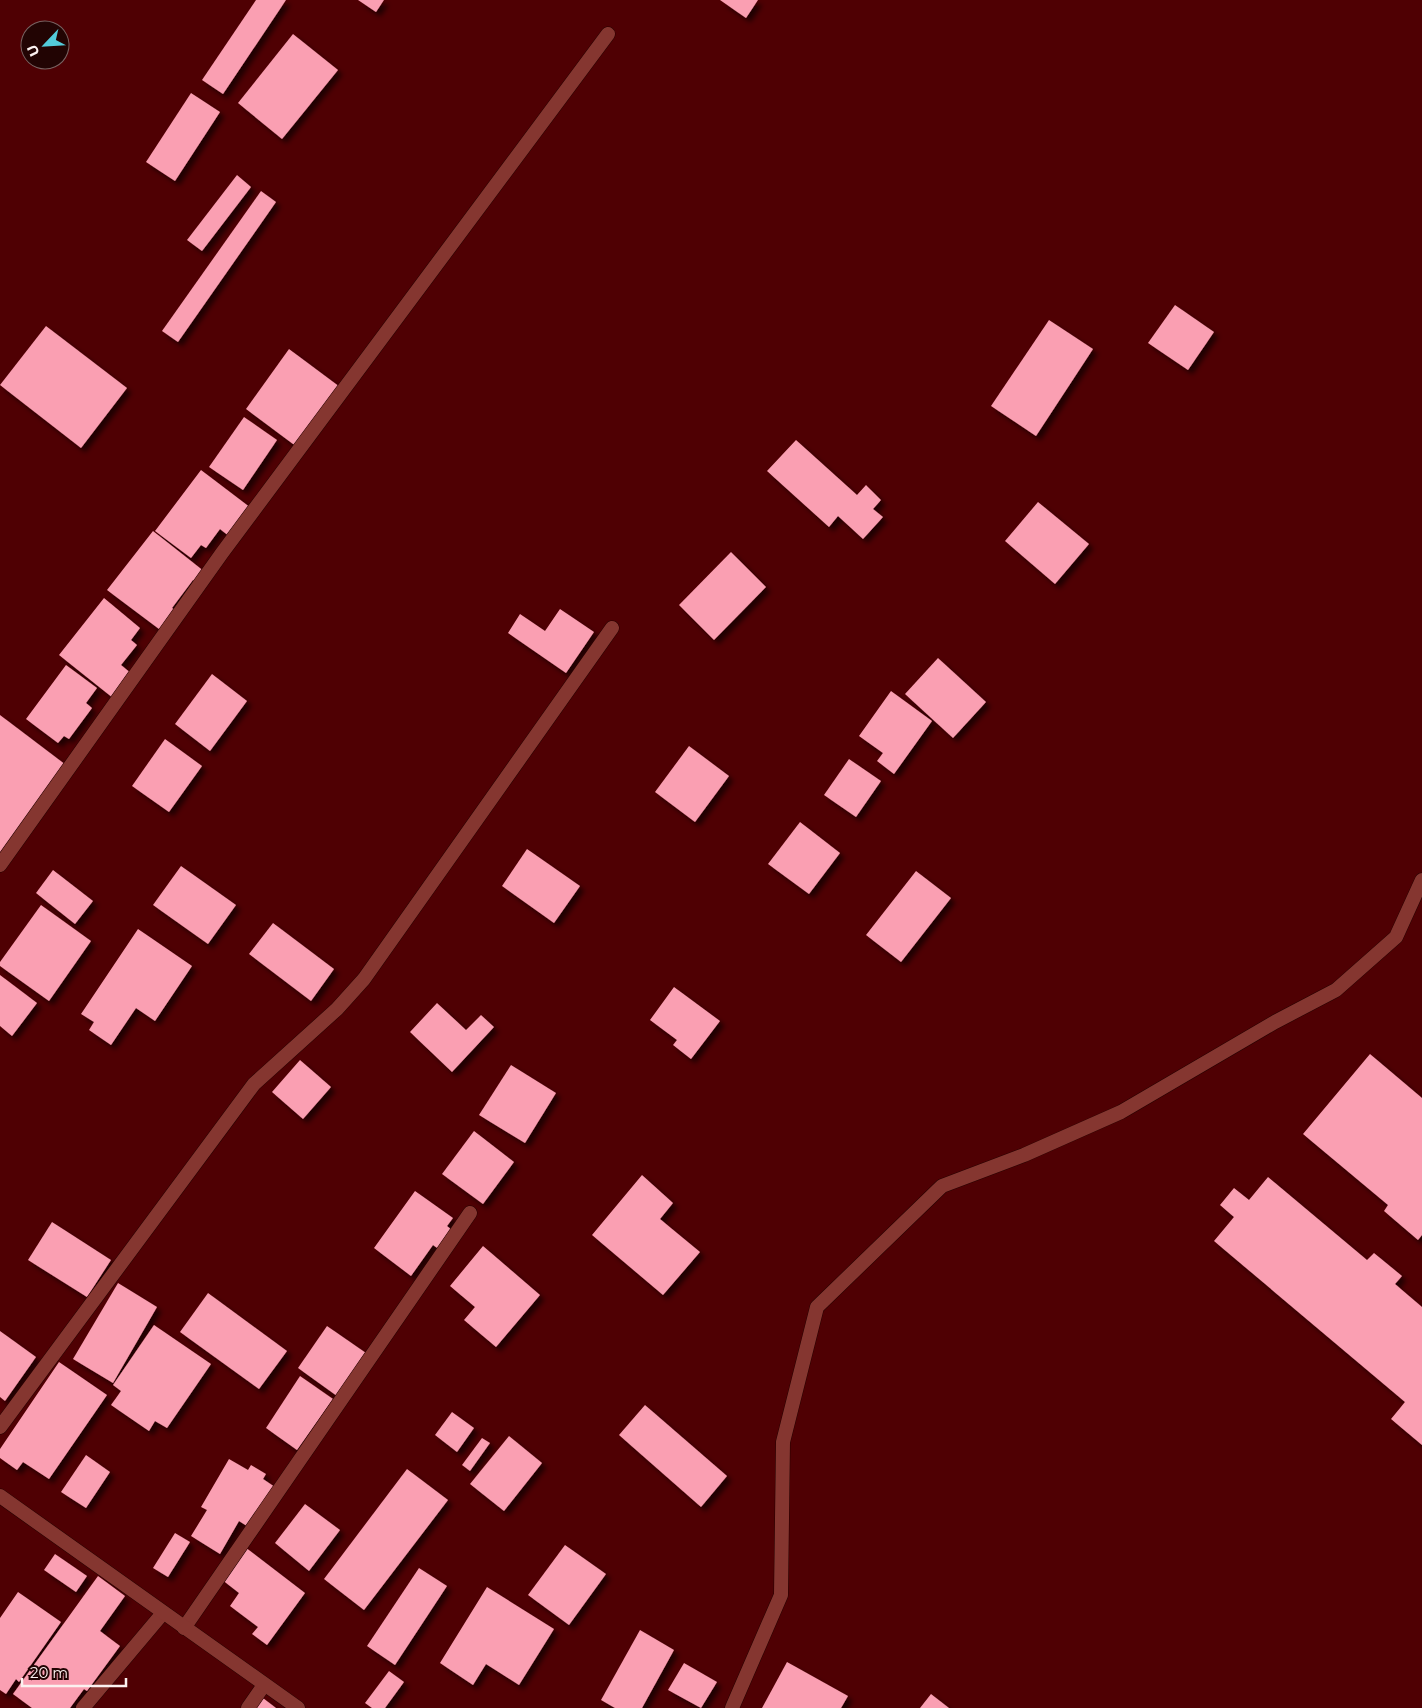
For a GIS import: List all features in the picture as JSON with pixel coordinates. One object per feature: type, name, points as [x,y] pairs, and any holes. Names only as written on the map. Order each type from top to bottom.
[{"type":"street","points":[[0,865],[222,553],[608,34]]},
{"type":"street","points":[[0,1427],[254,1084],[337,1009],[364,979],[612,628]]},
{"type":"street","points":[[732,1708],[781,1595],[783,1442],[817,1307],[942,1186],[1024,1155],[1121,1112],[1275,1022],[1336,990],[1396,937],[1422,880]]},
{"type":"street","points":[[184,1628],[470,1213]]},
{"type":"street","points":[[0,1496],[298,1708]]},
{"type":"street","points":[[83,1708],[163,1613]]},
{"type":"street","points":[[248,1708],[264,1685]]},
{"type":"building","points":[[256,0],[286,0],[223,94],[202,80]]},
{"type":"building","points":[[358,0],[384,0],[376,12]]},
{"type":"building","points":[[720,0],[758,0],[746,18]]},
{"type":"building","points":[[293,34],[338,70],[282,139],[238,103]]},
{"type":"building","points":[[191,93],[220,112],[175,181],[146,162]]},
{"type":"building","points":[[237,175],[251,187],[202,251],[187,240]]},
{"type":"building","points":[[261,191],[276,202],[178,342],[162,331]]},
{"type":"building","points":[[1175,305],[1214,332],[1188,370],[1148,343]]},
{"type":"building","points":[[1049,320],[1093,349],[1036,436],[991,406]]},
{"type":"building","points":[[46,326],[127,388],[81,448],[0,385]]},
{"type":"building","points":[[289,349],[340,387],[297,447],[246,409]]},
{"type":"building","points":[[244,417],[277,440],[243,490],[209,467]]},
{"type":"building","points":[[796,440],[857,495],[866,485],[881,500],[873,509],[883,517],[863,539],[838,516],[829,527],[767,471]]},
{"type":"building","points":[[201,470],[251,508],[230,537],[220,529],[206,548],[201,545],[191,558],[155,531]]},
{"type":"building","points":[[1038,502],[1089,544],[1055,584],[1005,541]]},
{"type":"building","points":[[153,531],[205,572],[197,584],[193,580],[172,608],[178,612],[163,632],[107,590]]},
{"type":"building","points":[[731,552],[766,587],[714,640],[679,605]]},
{"type":"building","points":[[104,598],[140,628],[131,640],[137,645],[121,665],[132,674],[113,698],[59,655]]},
{"type":"building","points":[[560,609],[594,632],[566,673],[508,633],[520,614],[545,631]]},
{"type":"building","points":[[938,658],[986,702],[953,738],[905,694]]},
{"type":"building","points":[[66,665],[97,688],[86,703],[92,708],[69,739],[64,736],[58,743],[26,719]]},
{"type":"building","points":[[212,674],[247,701],[210,751],[175,724]]},
{"type":"building","points":[[891,691],[932,721],[894,774],[877,761],[883,753],[859,736]]},
{"type":"building","points":[[0,715],[66,765],[0,853]]},
{"type":"building","points":[[165,739],[202,766],[169,812],[132,786]]},
{"type":"building","points":[[689,746],[729,776],[695,822],[655,792]]},
{"type":"building","points":[[849,759],[881,781],[856,817],[824,795]]},
{"type":"building","points":[[800,822],[840,853],[809,894],[768,864]]},
{"type":"building","points":[[527,849],[580,886],[554,923],[502,886]]},
{"type":"building","points":[[181,866],[236,905],[208,944],[153,905]]},
{"type":"building","points":[[53,870],[93,901],[75,924],[36,893]]},
{"type":"building","points":[[916,871],[951,898],[901,962],[866,935]]},
{"type":"building","points":[[41,905],[91,941],[49,1001],[0,966],[0,962]]},
{"type":"building","points":[[273,923],[334,969],[311,1001],[249,954]]},
{"type":"building","points":[[138,929],[192,966],[155,1021],[136,1008],[111,1045],[89,1030],[94,1022],[81,1014]]},
{"type":"building","points":[[0,975],[37,1003],[12,1036],[0,1026]]},
{"type":"building","points":[[674,987],[720,1021],[691,1059],[673,1045],[677,1040],[650,1020]]},
{"type":"building","points":[[437,1003],[466,1030],[481,1015],[494,1027],[452,1072],[410,1032]]},
{"type":"building","points":[[1370,1054],[1422,1098],[1422,1235],[1418,1240],[1384,1211],[1388,1205],[1303,1134]]},
{"type":"building","points":[[300,1060],[331,1087],[303,1119],[272,1092]]},
{"type":"building","points":[[511,1065],[556,1093],[525,1143],[479,1115]]},
{"type":"building","points":[[474,1131],[514,1162],[483,1204],[442,1174]]},
{"type":"building","points":[[642,1175],[673,1203],[660,1219],[700,1252],[663,1295],[592,1235]]},
{"type":"building","points":[[1268,1177],[1367,1260],[1374,1253],[1402,1276],[1395,1284],[1422,1307],[1422,1445],[1391,1419],[1405,1402],[1214,1241],[1234,1217],[1220,1205],[1234,1188],[1249,1200]]},
{"type":"building","points":[[415,1191],[453,1218],[447,1226],[453,1231],[440,1250],[433,1245],[411,1276],[374,1248]]},
{"type":"building","points":[[52,1222],[111,1260],[87,1297],[28,1260]]},
{"type":"building","points":[[483,1246],[540,1295],[496,1347],[464,1320],[475,1307],[450,1286]]},
{"type":"building","points":[[118,1283],[157,1307],[113,1383],[73,1359]]},
{"type":"building","points":[[208,1293],[287,1351],[259,1389],[180,1332]]},
{"type":"building","points":[[154,1325],[211,1364],[167,1428],[155,1421],[149,1431],[111,1405],[121,1391],[113,1385]]},
{"type":"building","points":[[327,1326],[366,1353],[337,1396],[298,1368]]},
{"type":"building","points":[[0,1331],[36,1357],[5,1401],[0,1397]]},
{"type":"building","points":[[59,1362],[107,1395],[49,1479],[23,1462],[17,1470],[0,1458],[0,1449]]},
{"type":"building","points":[[300,1376],[333,1399],[297,1450],[266,1428]]},
{"type":"building","points":[[645,1405],[727,1476],[701,1507],[619,1435]]},
{"type":"building","points":[[452,1412],[474,1428],[457,1452],[435,1435]]},
{"type":"building","points":[[509,1436],[542,1463],[504,1511],[470,1484]]},
{"type":"building","points":[[482,1438],[490,1443],[470,1471],[462,1465]]},
{"type":"building","points":[[86,1455],[110,1472],[86,1508],[61,1492]]},
{"type":"building","points":[[229,1459],[248,1470],[251,1465],[266,1474],[263,1479],[275,1487],[250,1528],[239,1521],[220,1554],[191,1536],[207,1510],[201,1507]]},
{"type":"building","points":[[407,1469],[448,1500],[364,1610],[324,1579]]},
{"type":"building","points":[[305,1504],[340,1530],[309,1571],[275,1543]]},
{"type":"building","points":[[175,1533],[190,1542],[168,1577],[153,1568]]},
{"type":"building","points":[[565,1545],[606,1574],[569,1625],[528,1595]]},
{"type":"building","points":[[245,1547],[305,1593],[267,1645],[252,1634],[258,1627],[230,1606],[239,1593],[221,1579]]},
{"type":"building","points":[[55,1554],[87,1576],[76,1592],[44,1570]]},
{"type":"building","points":[[419,1568],[447,1586],[395,1665],[367,1646]]},
{"type":"building","points":[[98,1576],[125,1596],[100,1631],[120,1646],[87,1691],[84,1689],[70,1708],[32,1708],[13,1694]]},
{"type":"building","points":[[487,1587],[554,1629],[519,1685],[486,1664],[473,1685],[440,1663]]},
{"type":"building","points":[[18,1592],[61,1622],[19,1682],[16,1679],[6,1694],[0,1690],[0,1618]]},
{"type":"building","points":[[640,1630],[674,1650],[642,1708],[615,1708],[601,1700]]},
{"type":"building","points":[[787,1662],[848,1696],[841,1708],[762,1708]]},
{"type":"building","points":[[684,1663],[717,1682],[701,1708],[668,1690]]},
{"type":"building","points":[[389,1671],[404,1682],[385,1708],[372,1708],[365,1703]]},
{"type":"building","points":[[931,1694],[949,1708],[920,1708]]},
{"type":"building","points":[[263,1698],[276,1708],[255,1708]]}]
